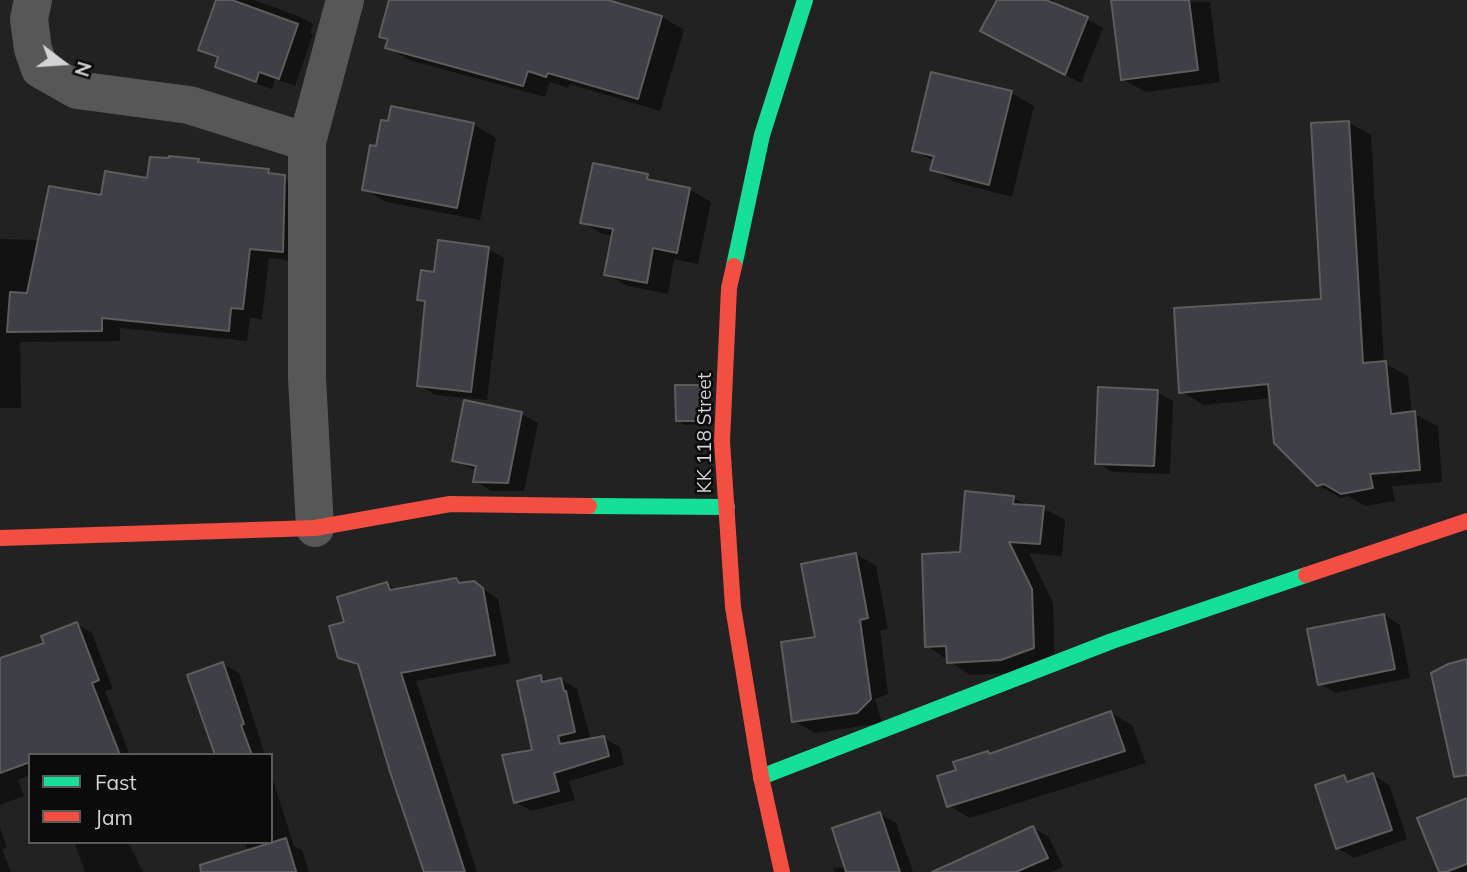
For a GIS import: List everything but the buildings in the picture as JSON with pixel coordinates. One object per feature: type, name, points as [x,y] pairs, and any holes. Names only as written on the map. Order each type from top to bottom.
[{"type":"street","points":[[33,0],[29,19],[33,49],[40,69],[77,90],[189,105],[307,142]]},
{"type":"street","points":[[315,528],[307,378],[307,142],[345,0]]},
{"type":"street","name":"KK 118 Street","points":[[782,872],[761,777],[733,607],[722,441],[729,288],[762,135],[805,0]]},
{"type":"street","points":[[0,538],[315,528],[450,504],[727,507]]},
{"type":"street","points":[[761,777],[1112,641],[1467,521]]},
{"type":"traffic: fast","points":[[734,266],[762,135],[805,0]]},
{"type":"traffic: fast","points":[[589,506],[727,507]]},
{"type":"traffic: fast","points":[[761,777],[1112,641],[1306,575]]},
{"type":"traffic: jam","points":[[734,266],[729,288],[722,441],[733,607],[761,777],[782,872]]},
{"type":"traffic: jam","points":[[0,538],[315,528],[450,504],[589,506]]},
{"type":"traffic: jam","points":[[1306,575],[1467,521]]}]
